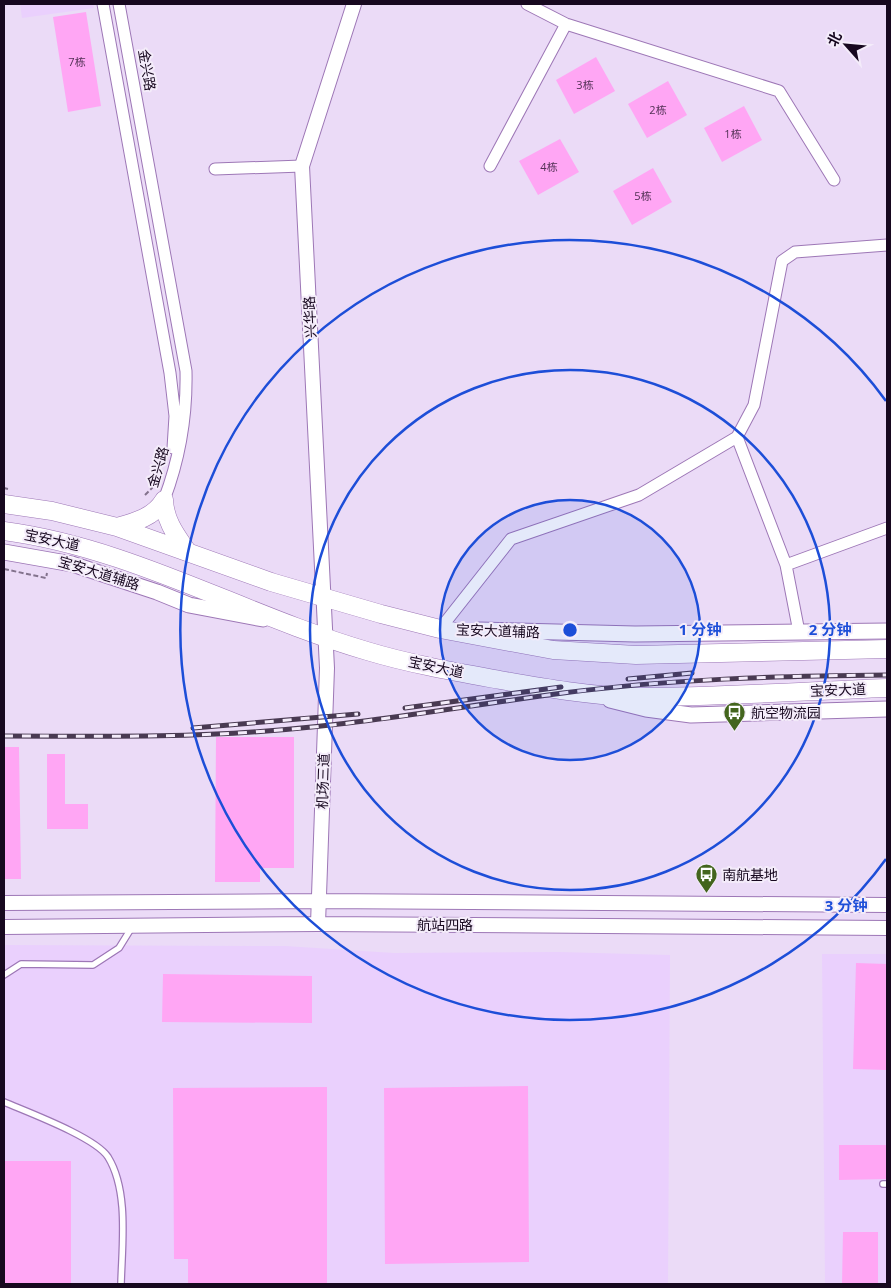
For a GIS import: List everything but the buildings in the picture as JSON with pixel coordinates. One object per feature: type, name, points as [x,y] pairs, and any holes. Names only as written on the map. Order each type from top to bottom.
[{"type":"main road","name":"宝安大道","points":[[5,492],[52,511],[117,527],[271,582],[323,597],[440,629],[553,650],[595,654],[887,649]]},
{"type":"main road","points":[[117,527],[141,520],[160,507],[164,500]]},
{"type":"main road","points":[[164,500],[164,511],[172,530],[187,551]]},
{"type":"main road","name":"宝安大道","points":[[4,531],[70,543],[136,563],[280,623],[325,639],[370,652],[448,670],[577,692],[635,697],[887,688]]},
{"type":"main road","name":"宝安大道辅路","points":[[4,552],[46,558],[81,566],[196,607],[280,623]]},
{"type":"main road","name":"宝安大道辅路","points":[[440,629],[576,633],[887,631]]},
{"type":"main road","points":[[577,692],[646,710],[691,715],[887,709]]},
{"type":"street","name":"金兴路","points":[[103,4],[173,394],[174,437],[164,500]]},
{"type":"street","name":"金兴路","points":[[119,4],[186,370],[184,427],[176,465],[164,500]]},
{"type":"street","name":"兴华路","points":[[325,639],[302,166],[354,4]]},
{"type":"street","points":[[528,4],[566,24],[779,91],[834,180]]},
{"type":"street","points":[[490,166],[566,24]]},
{"type":"street","points":[[215,169],[302,166]]},
{"type":"street","points":[[440,629],[511,539],[639,495],[737,437],[754,405],[782,261],[795,252],[887,245]]},
{"type":"street","points":[[737,437],[786,565],[799,632]]},
{"type":"street","points":[[786,565],[887,528]]},
{"type":"street","name":"机场三道","points":[[318,924],[327,668],[325,639]]},
{"type":"street","name":"航站四路","points":[[4,903],[319,901],[887,905]]},
{"type":"street","name":"航站四路","points":[[4,927],[318,924],[887,928]]},
{"type":"lane","points":[[4,975],[21,964],[93,965],[118,948],[133,926]]},
{"type":"lane","points":[[4,1102],[87,1140],[107,1156],[123,1199],[121,1284]]},
{"type":"path","points":[[4,569],[46,578],[47,571]]},
{"type":"shaded area","points":[[20,4],[93,4],[94,8],[22,18]]},
{"type":"shaded area","points":[[4,945],[285,946],[394,953],[559,952],[670,955],[668,1284],[4,1284]]},
{"type":"shaded area","points":[[822,954],[887,954],[887,1284],[825,1284]]},
{"type":"railway","points":[[628,679],[692,673]]},
{"type":"railway","points":[[4,736],[168,736],[267,731],[341,724],[563,693],[644,684],[765,677],[887,675]]},
{"type":"railway","points":[[405,708],[561,687]]},
{"type":"railway","points":[[193,728],[358,714]]},
{"type":"place","name":"航空物流园","points":[[735,732]]},
{"type":"place","name":"南航基地","points":[[706,894]]}]
